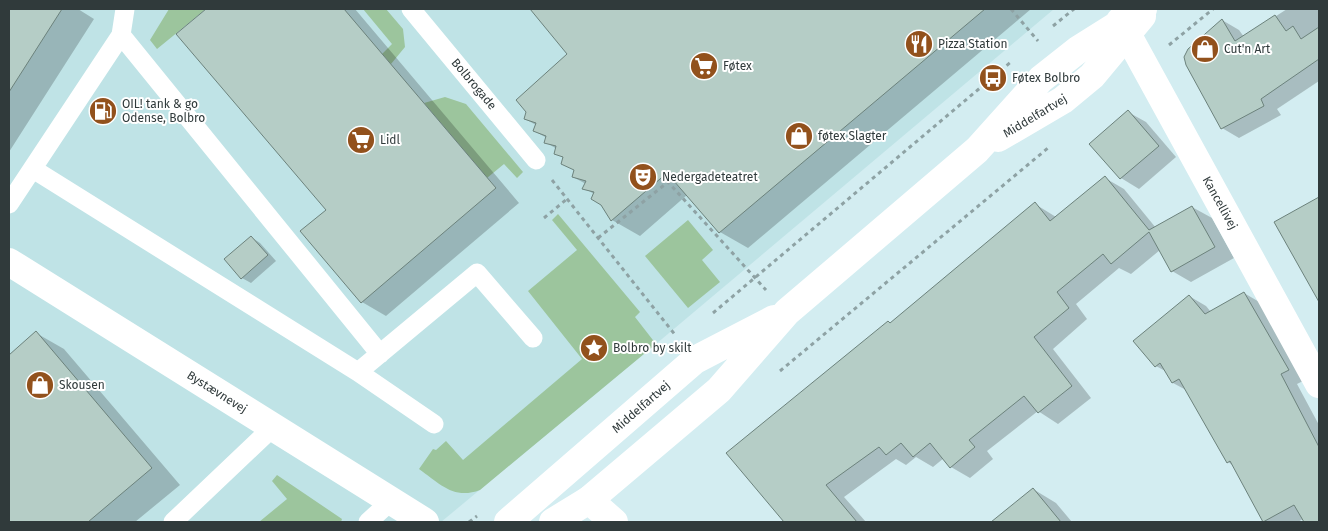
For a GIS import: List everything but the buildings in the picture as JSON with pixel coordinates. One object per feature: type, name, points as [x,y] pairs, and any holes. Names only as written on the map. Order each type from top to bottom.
[{"type":"street","name":"Middelfartvej","points":[[553,522],[589,500],[719,390],[787,312],[977,150],[1063,100],[1092,76],[1130,22],[1147,9]]},
{"type":"street","name":"Kancellivej","points":[[1130,22],[1144,66],[1319,384]]},
{"type":"street","name":"Bystævnevej","points":[[9,262],[425,522]]},
{"type":"street","name":"Middelfartvej","points":[[508,522],[695,360],[787,312]]},
{"type":"street","points":[[589,500],[614,522]]},
{"type":"lane","points":[[9,204],[121,35],[125,9]]},
{"type":"lane","name":"Bolbrogade","points":[[411,9],[536,160]]},
{"type":"lane","points":[[121,35],[380,354]]},
{"type":"lane","points":[[33,169],[358,372],[434,424]]},
{"type":"lane","points":[[358,372],[477,273],[532,338]]},
{"type":"lane","points":[[173,522],[273,427]]},
{"type":"lane","points":[[368,522],[391,501]]},
{"type":"path","points":[[1052,28],[1074,9]]},
{"type":"path","points":[[1144,66],[1213,9]]},
{"type":"path","points":[[1029,46],[1044,34]]},
{"type":"path","points":[[710,316],[1014,59]]},
{"type":"path","points":[[775,375],[1056,141]]},
{"type":"path","points":[[598,238],[668,182],[787,312]]},
{"type":"path","points":[[544,218],[566,199],[695,360]]},
{"type":"path","points":[[469,522],[484,509]]},
{"type":"shaded area","points":[[9,9],[1054,9],[441,522],[9,522]]},
{"type":"green space","points":[[169,9],[206,9],[157,49],[150,40]]},
{"type":"green space","points":[[363,9],[386,9],[403,29],[405,47],[391,64],[382,54],[392,44]]},
{"type":"green space","points":[[445,97],[466,104],[523,172],[517,178],[504,164],[487,178],[424,103]]},
{"type":"green space","points":[[558,214],[640,312],[635,317],[656,344],[480,490],[471,493],[455,492],[441,485],[419,469],[433,449],[436,450],[446,441],[463,460],[582,359],[528,291],[577,250],[552,220]]},
{"type":"green space","points":[[688,220],[713,250],[702,260],[720,282],[688,308],[645,256]]},
{"type":"green space","points":[[277,475],[342,519],[341,522],[259,522],[287,499],[272,481]]},
{"type":"place","name":"Pizza Station","points":[[919,44]]},
{"type":"place","name":"Cut'n Art","points":[[1205,49]]},
{"type":"place","name":"Føtex","points":[[704,66]]},
{"type":"place","name":"Føtex Bolbro","points":[[993,78]]},
{"type":"place","name":"OIL! tank & go Odense, Bolbro","points":[[103,111]]},
{"type":"place","name":"føtex Slagter","points":[[799,136]]},
{"type":"place","name":"Lidl","points":[[361,140]]},
{"type":"place","name":"Nedergadeteatret","points":[[643,177]]},
{"type":"place","name":"Bolbro by skilt","points":[[594,348]]},
{"type":"place","name":"Skousen","points":[[40,385]]}]
